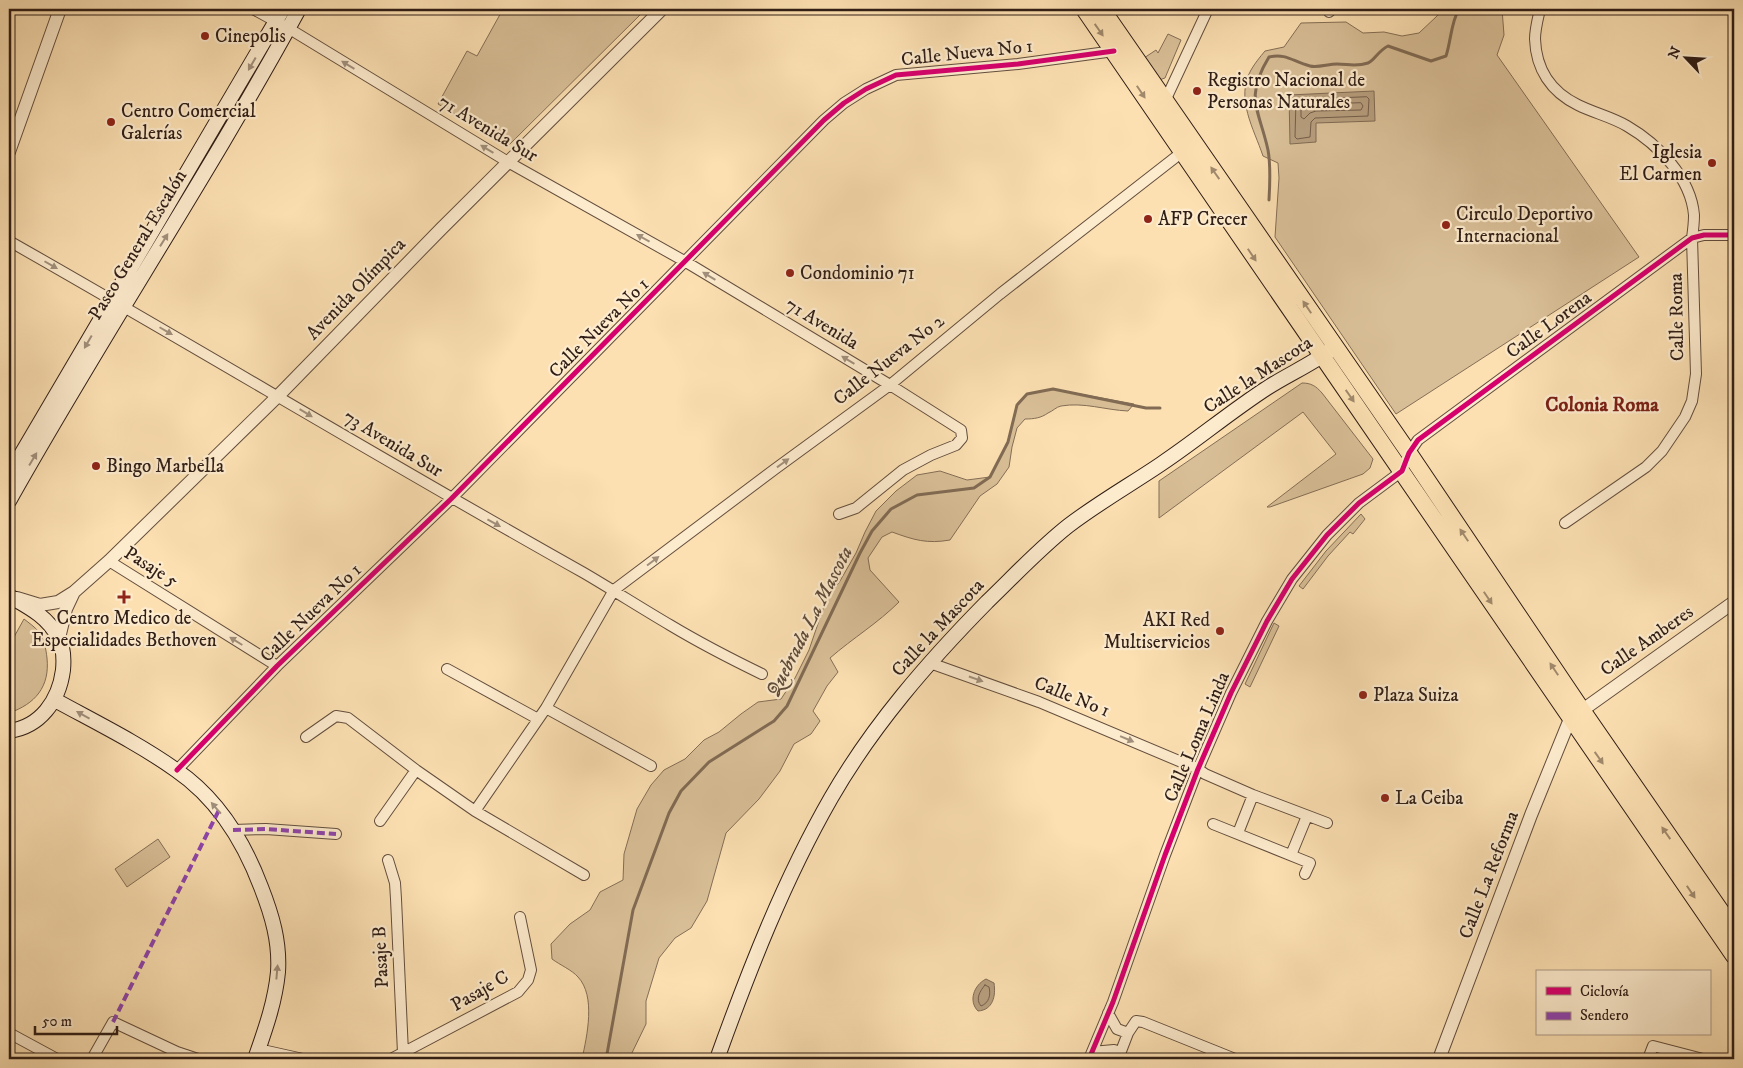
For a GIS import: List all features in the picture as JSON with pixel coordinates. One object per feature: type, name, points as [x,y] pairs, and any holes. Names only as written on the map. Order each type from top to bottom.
[{"type":"highway","points":[[1084,9],[1182,153],[1328,352],[1408,453],[1576,714],[1734,952]]},
{"type":"highway","points":[[1102,9],[1165,101],[1328,352],[1402,471],[1734,930]]},
{"type":"highway","points":[[1714,902],[1734,903]]},
{"type":"main road","name":"Paseo General Escalón","points":[[282,25],[283,9]]},
{"type":"main road","name":"Paseo General Escalón","points":[[9,501],[118,303],[282,25],[299,9]]},
{"type":"main road","name":"Paseo General Escalón","points":[[9,475],[118,303]]},
{"type":"main road","name":"Calle la Mascota","points":[[716,1059],[768,929],[820,819],[852,764],[892,707],[930,663],[1014,575],[1070,525],[1088,511],[1163,463],[1248,400],[1328,352]]},
{"type":"main road","points":[[9,596],[39,613],[59,638],[64,658],[61,682],[55,700],[42,717],[20,729],[9,731]]},
{"type":"main road","points":[[55,700],[177,770],[212,804],[233,830],[252,862],[275,928],[278,970],[269,1020],[266,1055]]},
{"type":"main road","points":[[255,1059],[269,1020]]},
{"type":"street","points":[[9,152],[60,9]]},
{"type":"street","name":"71 Avenida Sur","points":[[253,9],[508,162],[686,262]]},
{"type":"street","name":"Avenida Olímpica","points":[[9,596],[46,605],[58,602],[74,592],[109,561],[278,396],[441,229],[662,9]]},
{"type":"street","points":[[1165,101],[1208,9]]},
{"type":"street","name":"Calle Roma","points":[[1540,9],[1535,37],[1537,57],[1545,79],[1560,95],[1578,105],[1626,125],[1659,150],[1676,171],[1689,192],[1694,216],[1692,238],[1696,374],[1692,401],[1685,417],[1662,451],[1646,466],[1565,523]]},
{"type":"street","name":"Calle Nueva No 1","points":[[177,770],[277,666],[451,499],[824,120],[844,103],[866,89],[896,75],[1018,64],[1114,52]]},
{"type":"street","name":"Calle Nueva No 2","points":[[614,590],[890,385],[1007,289],[1182,153]]},
{"type":"street","name":"Calle Lorena","points":[[1402,471],[1408,453],[1418,440],[1692,238],[1704,235],[1734,235]]},
{"type":"street","name":"73 Avenida Sur","points":[[9,241],[278,396],[451,499],[614,590],[678,630],[762,674]]},
{"type":"street","name":"71 Avenida","points":[[686,262],[956,425],[962,432],[962,438],[956,445],[930,455],[902,470],[856,508],[839,514]]},
{"type":"street","name":"Calle Loma Linda","points":[[1091,1056],[1164,855],[1198,769],[1245,663],[1267,620],[1292,579],[1327,535],[1359,503],[1402,471]]},
{"type":"street","name":"Pasaje 5","points":[[109,561],[277,666]]},
{"type":"street","points":[[475,811],[546,708],[614,590]]},
{"type":"street","name":"Avenida Olímpica","points":[[59,638],[66,609],[74,592]]},
{"type":"street","name":"Calle Amberes","points":[[1576,714],[1734,602]]},
{"type":"street","name":"Calle No 1","points":[[930,663],[1039,702],[1198,769],[1253,795],[1327,823]]},
{"type":"street","points":[[447,669],[538,719]]},
{"type":"street","points":[[546,708],[651,766]]},
{"type":"street","name":"Calle La Reforma","points":[[1439,1059],[1531,815],[1576,714]]},
{"type":"street","points":[[306,737],[336,716],[348,718],[416,770],[475,811],[584,875]]},
{"type":"street","points":[[380,821],[416,770]]},
{"type":"street","points":[[1238,833],[1253,795]]},
{"type":"street","points":[[1292,855],[1307,816]]},
{"type":"street","points":[[1213,824],[1310,863],[1305,874]]},
{"type":"street","points":[[233,830],[266,829],[336,834]]},
{"type":"street","name":"Pasaje B","points":[[388,860],[396,899],[403,1053]]},
{"type":"street","name":"Pasaje C","points":[[391,1059],[518,992],[528,980],[530,970],[520,917]]},
{"type":"street","points":[[1108,1013],[1117,1029],[1128,1033]]},
{"type":"street","points":[[1091,1056],[1114,1050],[1119,1056],[1128,1033],[1136,1021],[1143,1022],[1214,1055],[1236,1059]]},
{"type":"street","points":[[92,1059],[113,1022],[177,1052],[198,1059]]},
{"type":"street","points":[[9,1033],[57,1059]]},
{"type":"street","points":[[1648,1059],[1653,1046],[1703,1059]]},
{"type":"street","points":[[266,1055],[303,1059]]},
{"type":"shaded area","points":[[503,9],[646,9],[509,145],[438,104],[467,51],[477,56]]},
{"type":"shaded area","name":"Circulo Deportivo Internacional","points":[[1442,9],[1502,9],[1504,35],[1497,55],[1639,257],[1396,414],[1275,237],[1279,178],[1278,163],[1263,156],[1251,124],[1245,102],[1245,91],[1251,70],[1265,51],[1284,47],[1301,23],[1346,22],[1363,33],[1384,32],[1402,36],[1419,33]]},
{"type":"shaded area","points":[[1168,34],[1181,40],[1165,78],[1159,80],[1141,60],[1156,50],[1158,53]]},
{"type":"shaded area","points":[[1302,383],[1313,385],[1322,393],[1373,459],[1370,468],[1363,474],[1267,507],[1336,454],[1303,412],[1159,518],[1159,481]]},
{"type":"shaded area","points":[[1053,389],[1134,404],[1128,411],[1086,406],[1061,406],[1040,417],[1025,419],[1017,428],[1009,467],[997,484],[980,496],[950,540],[934,542],[892,532],[882,537],[868,558],[870,570],[899,602],[883,617],[830,658],[838,672],[827,686],[813,711],[820,721],[811,734],[794,744],[780,771],[759,799],[726,833],[707,901],[691,928],[675,938],[659,958],[646,1001],[646,1024],[629,1059],[582,1059],[589,1016],[587,995],[584,985],[578,977],[552,959],[551,944],[570,924],[590,910],[600,892],[623,880],[624,854],[637,809],[651,785],[664,770],[685,759],[704,740],[719,732],[758,702],[781,699],[795,678],[809,650],[826,600],[840,581],[856,553],[876,511],[896,491],[917,475],[940,471],[967,480],[990,477],[1008,442],[1017,405],[1027,394]]},
{"type":"shaded area","points":[[1361,514],[1365,519],[1353,534],[1350,532],[1328,556],[1303,589],[1299,586],[1326,551]]},
{"type":"shaded area","points":[[24,619],[41,635],[47,658],[46,678],[39,693],[33,699],[26,705],[9,713],[9,675],[11,669],[9,646]]},
{"type":"shaded area","points":[[1274,623],[1279,626],[1250,687],[1245,684]]},
{"type":"shaded area","points":[[158,839],[170,857],[127,887],[115,869]]},
{"type":"water","points":[[1374,91],[1375,121],[1316,123],[1316,142],[1290,144],[1289,95]]},
{"type":"water","points":[[986,979],[994,983],[994,997],[987,1008],[978,1011],[973,1003],[974,994],[978,985]]},
{"type":"waterway","name":"Quebrada La Mascota","points":[[1269,200],[1269,156],[1255,94],[1261,71],[1269,57],[1281,56],[1313,66],[1360,65],[1370,62],[1388,46],[1431,61],[1446,56],[1454,20],[1459,9]]},
{"type":"waterway","name":"Quebrada La Mascota","points":[[603,1059],[607,1054],[633,910],[669,813],[681,791],[709,762],[774,721],[787,706],[872,531],[891,509],[917,495],[974,488],[990,477],[1008,442],[1017,405],[1027,394],[1053,389],[1146,408],[1160,408]]},
{"type":"marked path","points":[[113,1022],[219,810]]},
{"type":"marked path","points":[[233,830],[266,829],[336,834]]},
{"type":"cycle path","points":[[177,770],[277,666],[451,499],[824,120],[844,103],[866,89],[896,75],[1018,64],[1114,51]]},
{"type":"cycle path","points":[[1089,1059],[1113,1002],[1165,855],[1198,769],[1231,693],[1267,621],[1292,579],[1327,535],[1359,503],[1402,471],[1409,453],[1418,440],[1692,238],[1704,235],[1734,235]]},
{"type":"place","name":"Cinepolis","points":[[205,36]]},
{"type":"place","name":"Registro Nacional de Personas Naturales","points":[[1197,91]]},
{"type":"place","name":"Centro Comercial Galerías","points":[[111,122]]},
{"type":"place","name":"Iglesia El Carmen","points":[[1712,163]]},
{"type":"place","name":"AFP Crecer","points":[[1148,219]]},
{"type":"place","name":"Circulo Deportivo Internacional","points":[[1446,225]]},
{"type":"place","name":"Condominio 71","points":[[790,273]]},
{"type":"place","name":"Bingo Marbella","points":[[96,466]]},
{"type":"place","name":"Centro Medico de Especialidades Bethoven","points":[[124,597]]},
{"type":"place","name":"AKI Red Multiservicios","points":[[1220,631]]},
{"type":"place","name":"Plaza Suiza","points":[[1363,695]]},
{"type":"place","name":"La Ceiba","points":[[1385,798]]},
{"type":"district","name":"Colonia Roma","points":[[1602,405]]}]
